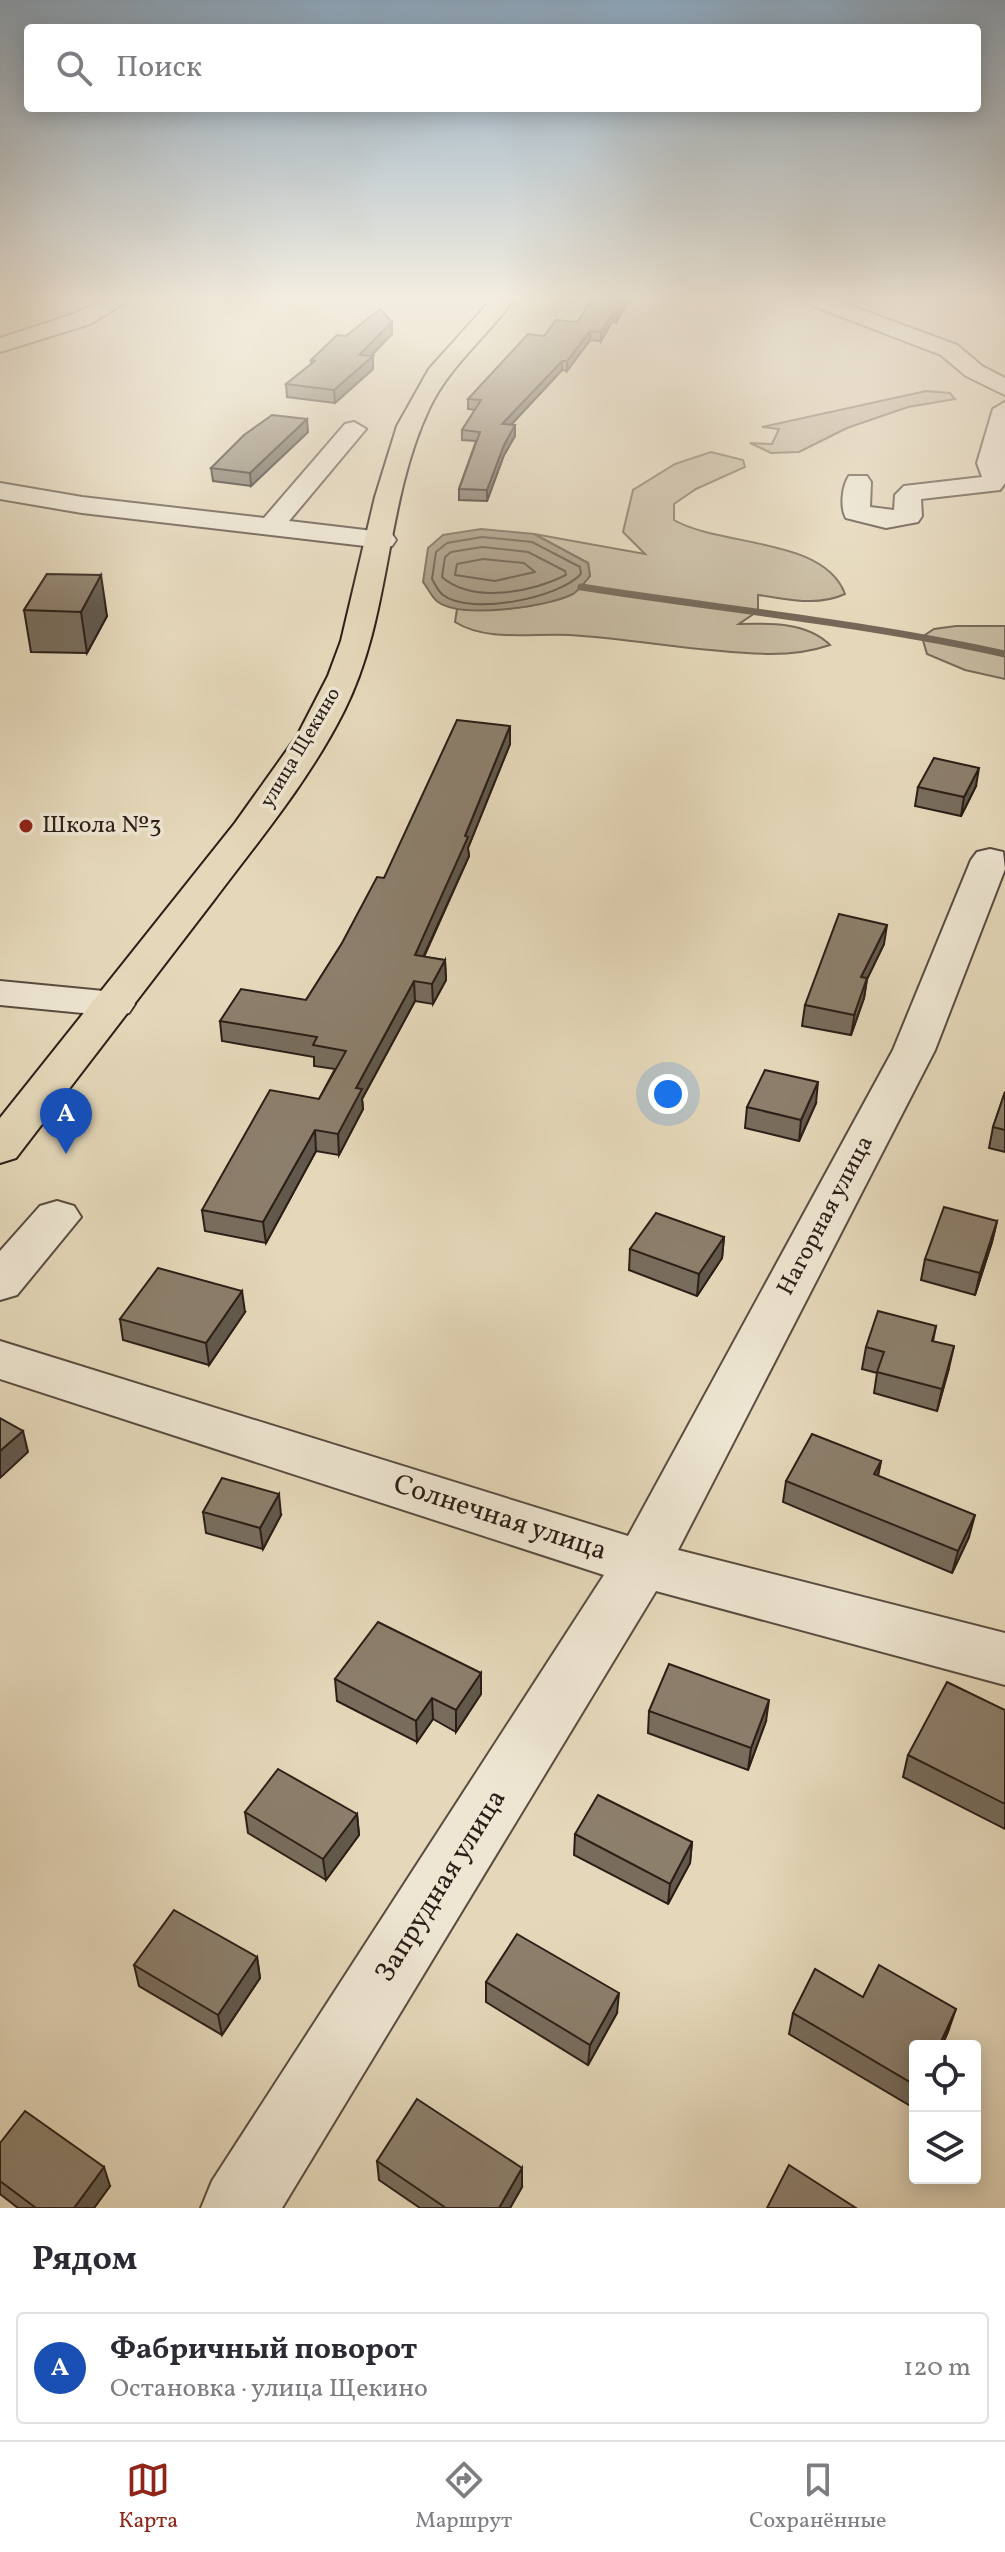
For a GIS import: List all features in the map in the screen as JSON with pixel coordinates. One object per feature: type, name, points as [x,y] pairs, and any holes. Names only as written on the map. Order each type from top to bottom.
[{"type":"main road","name":"улица Щекино","points":[[0,1148],[281,786],[328,710],[360,631],[397,465],[419,403]]},
{"type":"street","points":[[858,482],[856,512],[886,520],[908,516],[908,495],[913,492],[991,484],[995,477],[990,463],[1005,409]]},
{"type":"street","points":[[277,529],[275,522],[279,515],[354,429]]},
{"type":"street","points":[[0,491],[82,505],[382,540]]},
{"type":"street","name":"Нагорная улица","points":[[642,1564],[914,1050],[990,860]]},
{"type":"street","points":[[0,993],[114,1004]]},
{"type":"street","points":[[0,1283],[57,1217]]},
{"type":"street","name":"Солнечная улица","points":[[0,1360],[642,1564],[1005,1659]]},
{"type":"street","name":"Запрудная улица","points":[[239,2208],[642,1564]]},
{"type":"shaded area","points":[[871,403],[931,403],[908,407],[847,428],[799,452],[771,453],[750,443],[772,444],[779,429],[762,427]]},
{"type":"shaded area","points":[[711,452],[743,460],[745,467],[696,489],[674,504],[674,520],[694,529],[794,553],[816,562],[834,576],[845,594],[813,601],[758,595],[758,611],[739,624],[799,628],[821,637],[830,645],[793,653],[745,653],[569,635],[495,634],[455,622],[457,609],[511,608],[546,603],[577,588],[590,576],[588,563],[534,534],[645,554],[623,532],[633,490],[675,464]]},
{"type":"shaded area","points":[[1005,626],[1005,679],[965,670],[927,654],[922,637],[934,629]]},
{"type":"water","points":[[481,529],[534,534],[588,563],[590,576],[573,594],[526,607],[466,610],[438,602],[423,582],[428,548],[443,535]]},
{"type":"building","points":[[479,403],[522,403],[502,424],[515,425],[487,490],[459,489],[480,432],[462,430]]},
{"type":"building","points":[[272,415],[307,419],[250,473],[211,468],[244,435]]},
{"type":"building","points":[[47,574],[101,575],[81,612],[24,610]]},
{"type":"building","points":[[457,720],[510,726],[465,836],[468,837],[415,955],[445,960],[432,984],[414,981],[356,1088],[362,1089],[338,1134],[315,1130],[263,1222],[202,1210],[270,1090],[319,1099],[346,1051],[313,1045],[317,1037],[220,1021],[241,989],[306,1000],[342,943],[377,877],[384,878]]},
{"type":"building","points":[[934,758],[979,768],[964,797],[918,787]]},
{"type":"building","points":[[839,914],[887,925],[861,977],[867,978],[854,1015],[805,1005]]},
{"type":"building","points":[[765,1070],[818,1082],[801,1120],[747,1107]]},
{"type":"building","points":[[1005,1092],[1005,1130],[993,1127]]},
{"type":"building","points":[[944,1207],[997,1221],[980,1273],[925,1259]]},
{"type":"building","points":[[656,1213],[724,1237],[699,1274],[630,1249]]},
{"type":"building","points":[[158,1268],[242,1291],[206,1343],[120,1319]]},
{"type":"building","points":[[878,1311],[936,1326],[932,1341],[954,1346],[942,1389],[877,1372],[884,1352],[866,1347]]},
{"type":"building","points":[[0,1418],[23,1431],[0,1451]]},
{"type":"building","points":[[812,1434],[881,1461],[874,1474],[975,1515],[958,1551],[786,1481]]},
{"type":"building","points":[[222,1478],[279,1494],[260,1528],[203,1512]]},
{"type":"building","points":[[378,1622],[481,1673],[456,1710],[432,1698],[416,1721],[335,1679]]},
{"type":"building","points":[[669,1664],[769,1700],[751,1748],[649,1711]]},
{"type":"building","points":[[947,1682],[1005,1710],[1005,1804],[908,1755]]},
{"type":"building","points":[[278,1769],[357,1814],[323,1859],[245,1812]]},
{"type":"building","points":[[598,1795],[692,1842],[670,1884],[575,1834]]},
{"type":"building","points":[[174,1910],[257,1957],[218,2015],[134,1965]]},
{"type":"building","points":[[517,1934],[619,1993],[590,2045],[486,1982]]},
{"type":"building","points":[[879,1965],[956,2009],[942,2040],[909,2040],[909,2081],[793,2013],[815,1969],[863,1997]]},
{"type":"building","points":[[417,2099],[522,2168],[499,2208],[446,2208],[377,2161]]},
{"type":"building","points":[[25,2111],[104,2167],[74,2208],[36,2208],[0,2181],[0,2143]]},
{"type":"building","points":[[789,2165],[856,2208],[767,2208]]},
{"type":"waterway","points":[[581,587],[846,625],[1005,654]]},
{"type":"place","name":"Школа №3","points":[[26,826]]},
{"type":"place","name":"Фабричный поворот","points":[[66,1154]]}]
